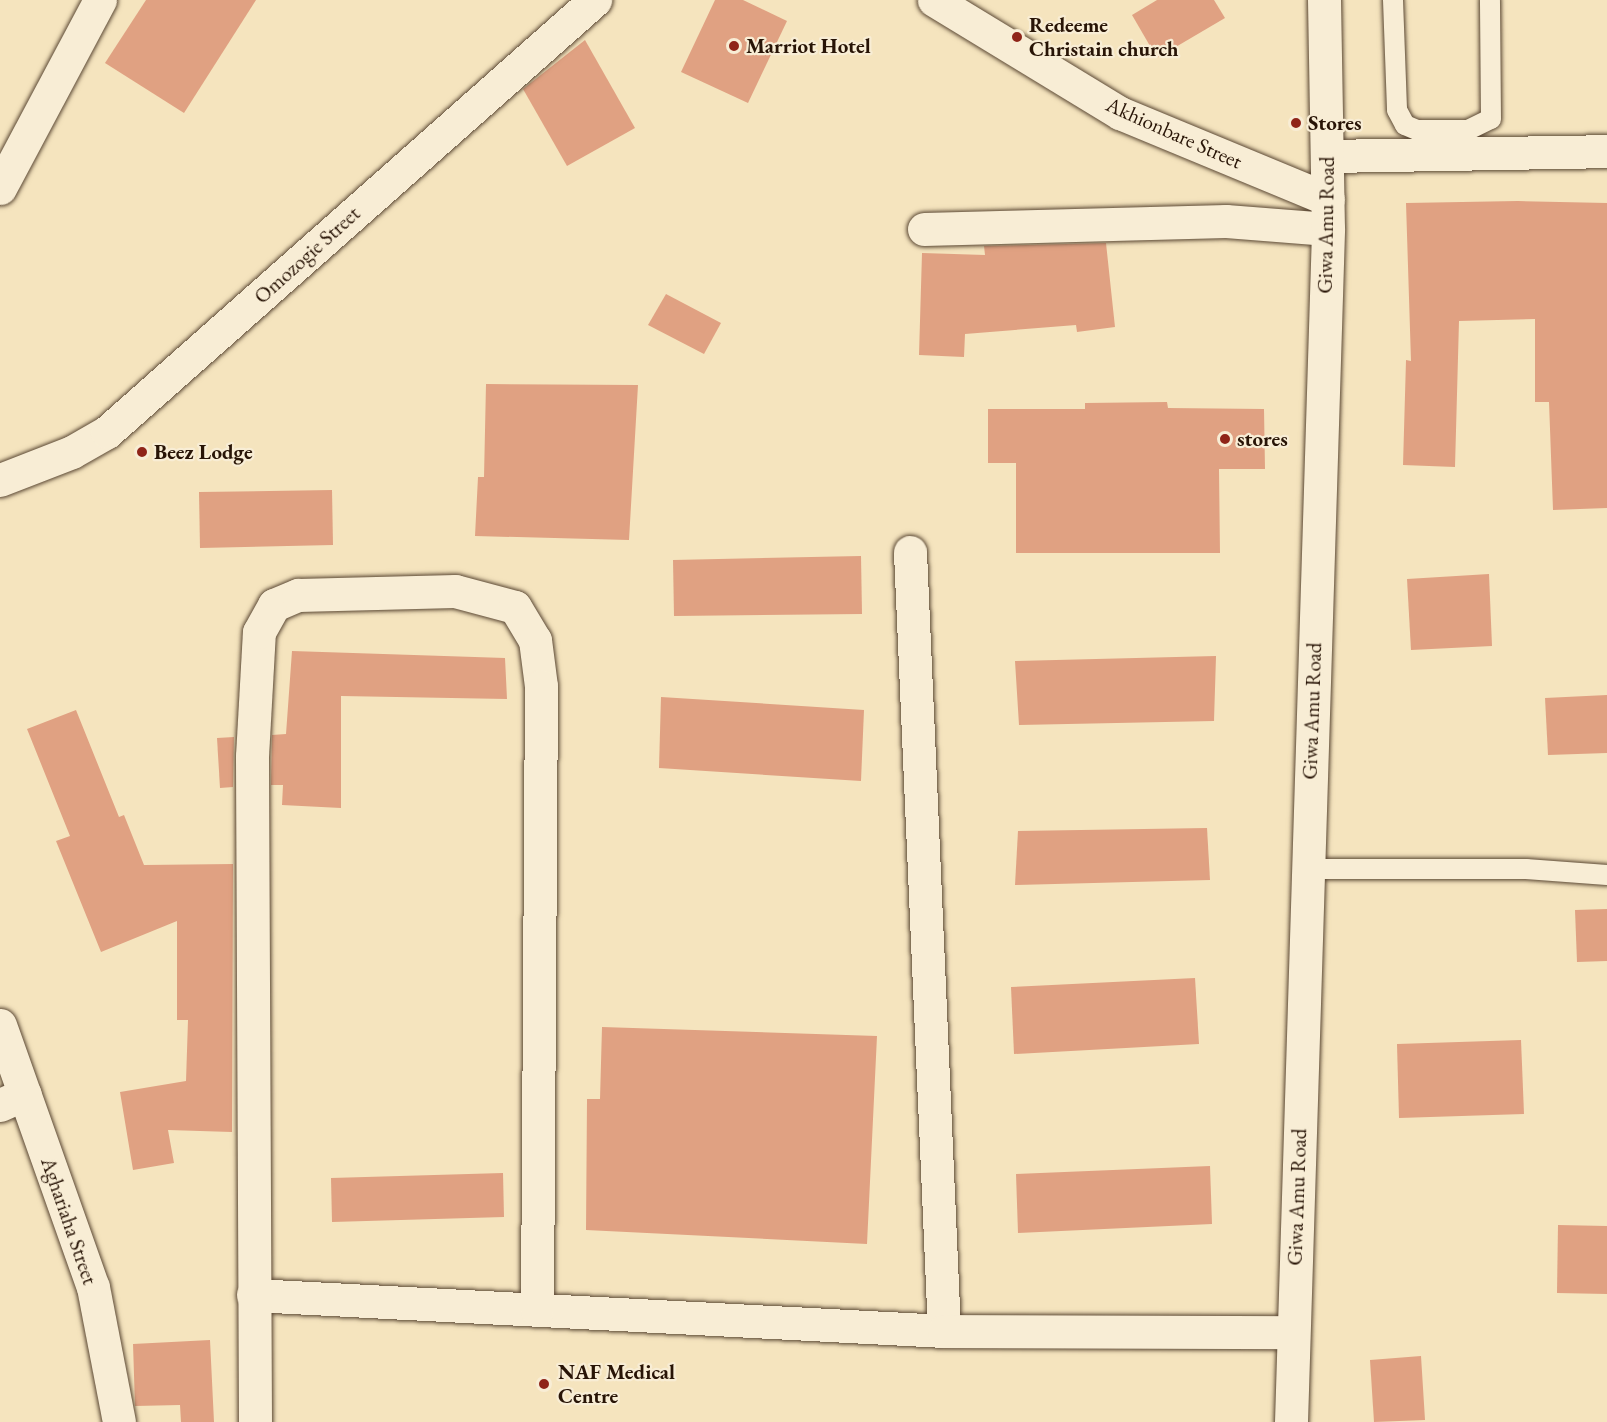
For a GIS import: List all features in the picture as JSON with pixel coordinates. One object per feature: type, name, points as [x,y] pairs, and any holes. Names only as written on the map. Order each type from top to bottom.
[{"type":"street","points":[[0,188],[100,0]]},
{"type":"street","name":"Omozogie Street","points":[[0,480],[72,452],[106,432],[594,0]]},
{"type":"street","name":"Akhionbare Street","points":[[934,0],[1120,113],[1328,214]]},
{"type":"street","name":"Giwa Amu Road","points":[[1291,1422],[1328,214],[1324,0]]},
{"type":"street","points":[[1328,156],[1607,151]]},
{"type":"street","points":[[924,229],[1227,221],[1328,214]]},
{"type":"street","points":[[910,552],[944,1330]]},
{"type":"street","points":[[255,1422],[252,756],[259,632],[274,605],[298,595],[455,591],[515,607],[535,640],[542,686],[537,1310]]},
{"type":"street","name":"Aghariaha Street","points":[[0,1025],[13,1100],[93,1287],[119,1422]]},
{"type":"street","points":[[254,1295],[944,1330],[1292,1332]]},
{"type":"lane","points":[[1393,0],[1397,110],[1406,125],[1417,130],[1468,130],[1491,119],[1490,0]]},
{"type":"lane","points":[[1307,869],[1526,869],[1607,875]]},
{"type":"building","points":[[146,0],[256,0],[184,113],[105,63]]},
{"type":"building","name":"Marriot Hotel","points":[[715,0],[743,0],[787,21],[748,103],[681,72]]},
{"type":"building","points":[[1157,0],[1214,0],[1225,18],[1157,58],[1132,15]]},
{"type":"building","points":[[585,40],[635,128],[567,166],[523,89]]},
{"type":"building","points":[[1518,201],[1607,203],[1607,508],[1553,510],[1549,402],[1535,402],[1535,319],[1459,321],[1455,467],[1403,465],[1406,360],[1411,361],[1406,203]]},
{"type":"building","points":[[1106,243],[1115,327],[1077,332],[1076,325],[965,334],[964,357],[919,355],[922,253],[985,255],[984,246]]},
{"type":"building","points":[[666,294],[721,323],[704,354],[648,325]]},
{"type":"building","points":[[486,384],[638,385],[629,540],[475,536],[478,477],[484,477]]},
{"type":"building","points":[[1167,402],[1168,408],[1264,409],[1265,469],[1219,469],[1220,553],[1016,553],[1016,463],[988,463],[988,409],[1085,409],[1085,403]]},
{"type":"building","points":[[332,490],[333,545],[200,548],[199,492]]},
{"type":"building","points":[[861,556],[862,614],[674,616],[673,560]]},
{"type":"building","points":[[1489,574],[1492,646],[1411,650],[1407,579]]},
{"type":"building","points":[[292,651],[505,658],[507,699],[341,696],[341,808],[282,805],[283,785],[271,785],[272,735],[286,734]]},
{"type":"building","points":[[1216,656],[1214,721],[1019,725],[1015,661]]},
{"type":"building","points":[[1607,695],[1607,753],[1548,755],[1545,698]]},
{"type":"building","points":[[661,697],[864,710],[861,781],[659,768]]},
{"type":"building","points":[[76,710],[119,817],[124,815],[144,865],[233,864],[232,1132],[168,1130],[174,1163],[133,1170],[120,1092],[186,1081],[188,1020],[177,1020],[177,921],[101,952],[56,841],[70,836],[27,729]]},
{"type":"building","points":[[234,737],[233,787],[220,788],[217,738]]},
{"type":"building","points":[[1207,828],[1210,880],[1015,885],[1018,831]]},
{"type":"building","points":[[1607,909],[1607,961],[1577,962],[1575,910]]},
{"type":"building","points":[[1195,978],[1199,1044],[1014,1054],[1011,987]]},
{"type":"building","points":[[602,1027],[877,1036],[867,1244],[586,1230],[587,1099],[600,1099]]},
{"type":"building","points":[[1521,1040],[1524,1114],[1399,1118],[1397,1044]]},
{"type":"building","points":[[1210,1166],[1212,1224],[1018,1233],[1016,1174]]},
{"type":"building","points":[[503,1173],[504,1217],[332,1222],[331,1178]]},
{"type":"building","points":[[1558,1225],[1607,1226],[1607,1294],[1557,1293]]},
{"type":"building","points":[[210,1340],[214,1422],[181,1422],[180,1405],[135,1406],[133,1344]]},
{"type":"building","points":[[1421,1356],[1425,1420],[1374,1422],[1370,1360]]},
{"type":"place","name":"Redeeme Christain church","points":[[1017,37]]},
{"type":"place","name":"Marriot Hotel","points":[[734,46]]},
{"type":"place","name":"Stores","points":[[1296,123]]},
{"type":"place","name":"stores","points":[[1225,439]]},
{"type":"place","name":"Beez Lodge","points":[[142,452]]},
{"type":"place","name":"NAF Medical Centre","points":[[544,1384]]}]
